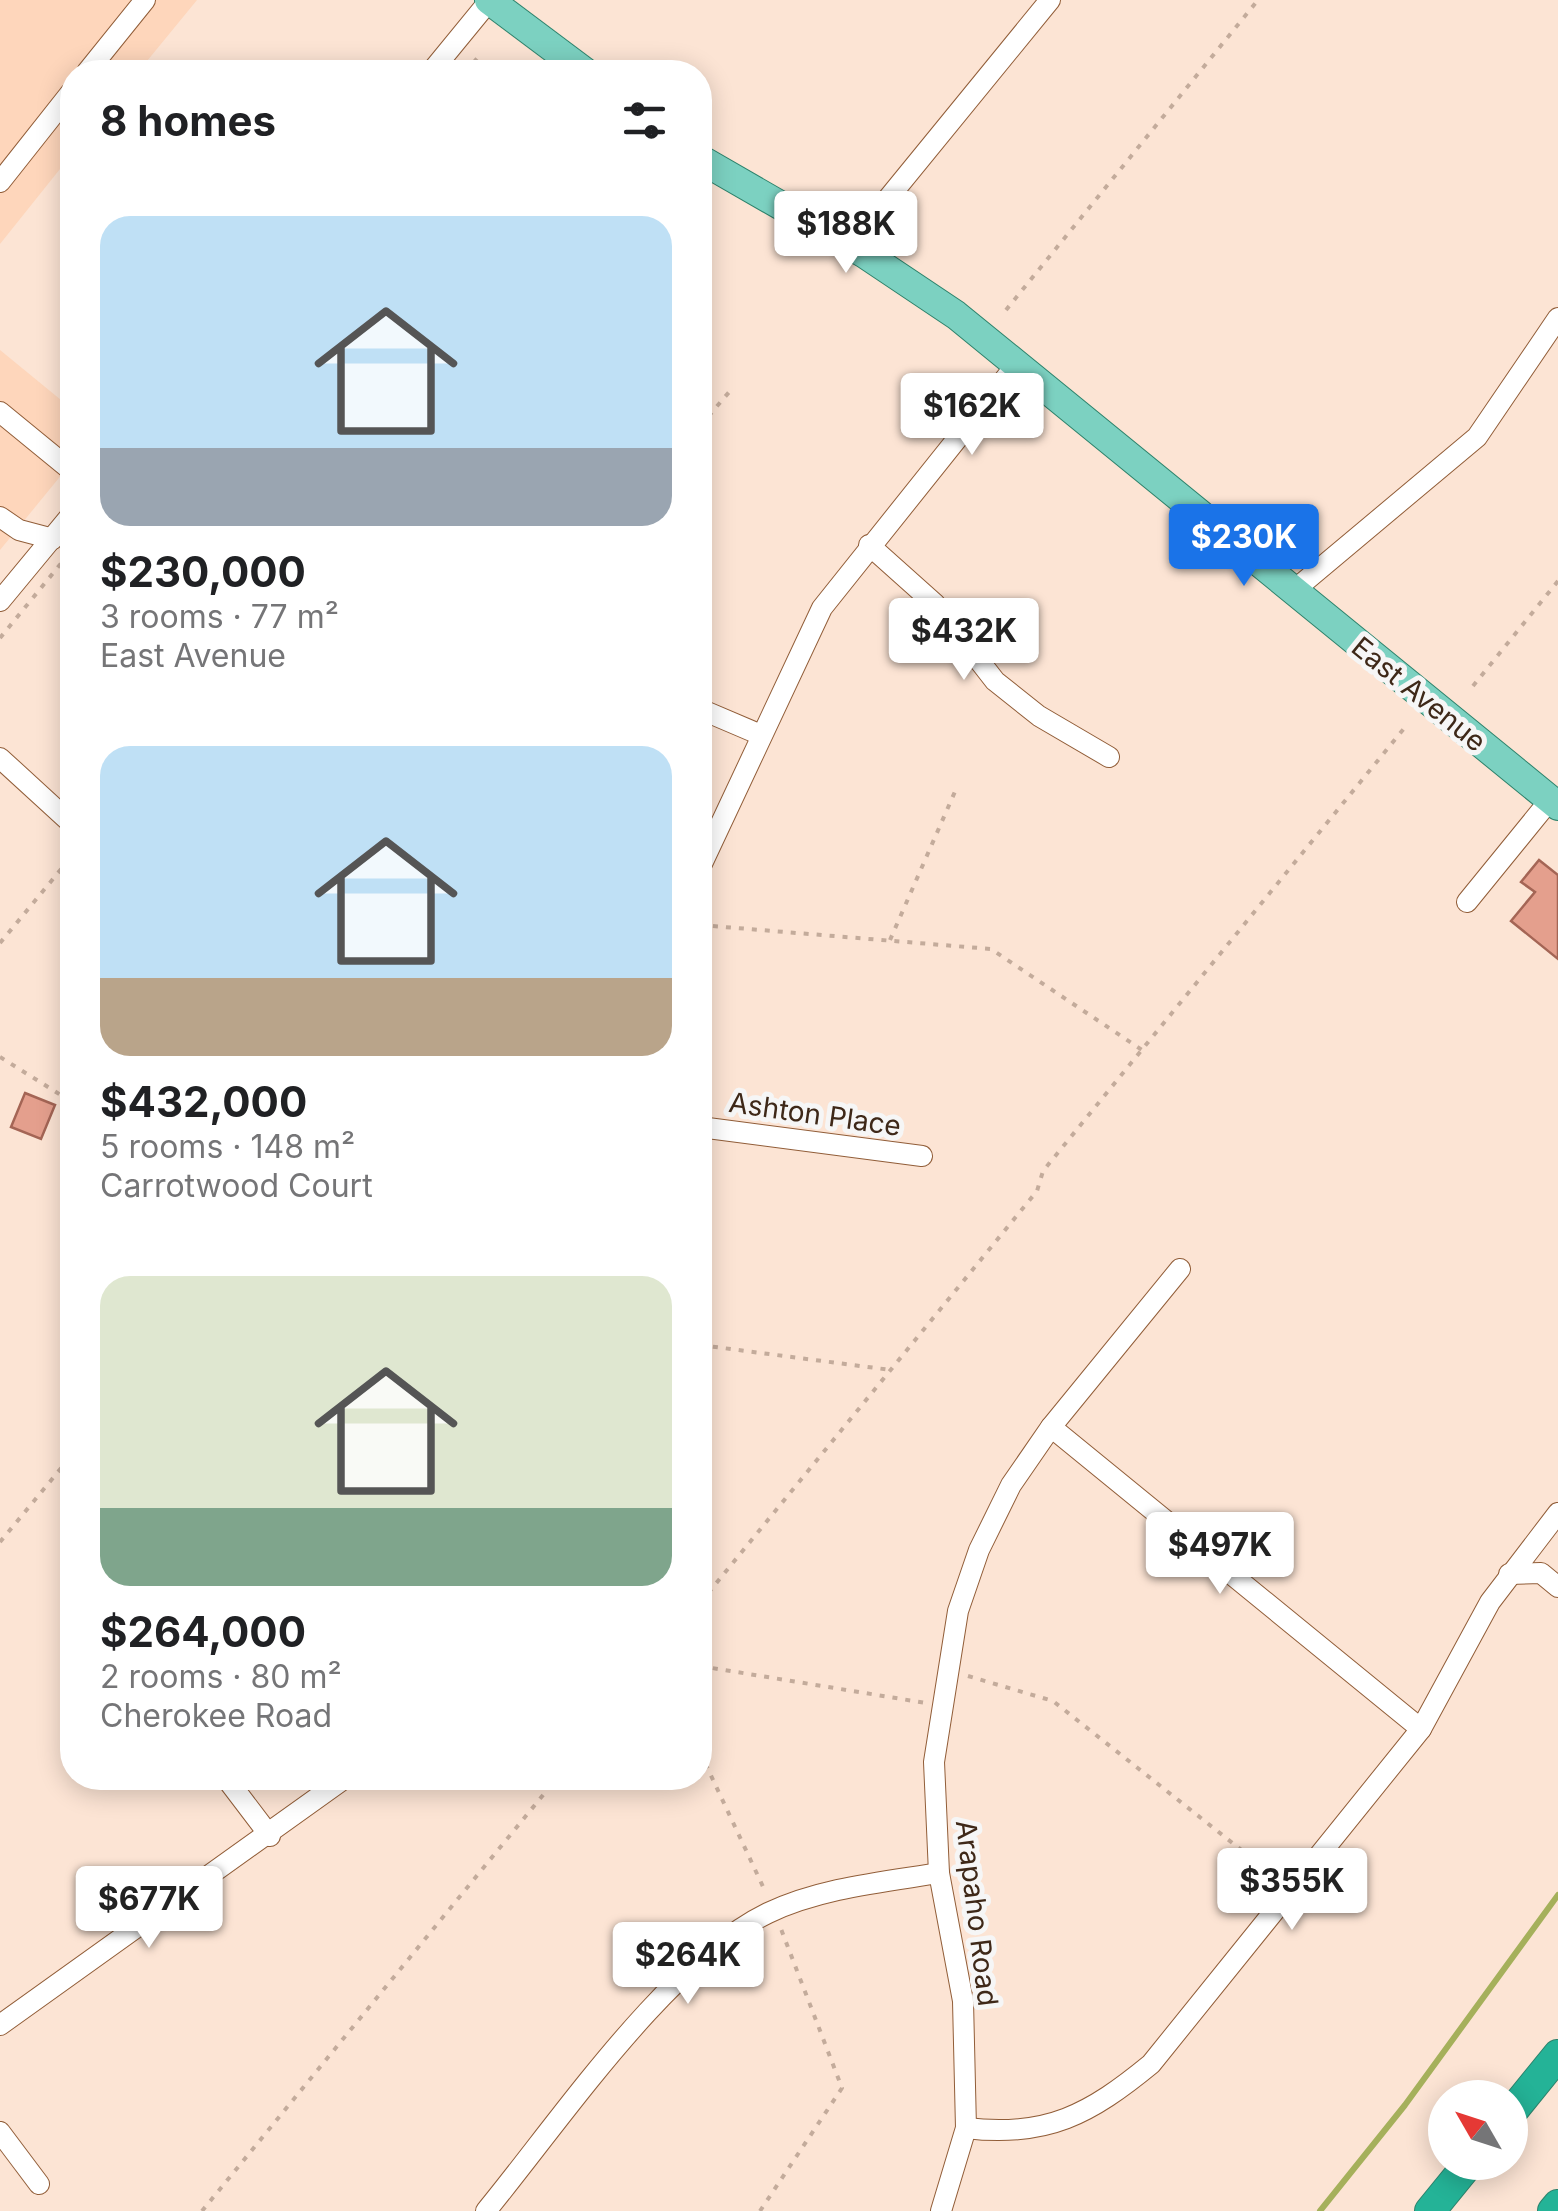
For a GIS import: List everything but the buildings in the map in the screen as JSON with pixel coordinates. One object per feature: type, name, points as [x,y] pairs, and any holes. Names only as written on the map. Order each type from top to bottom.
[{"type":"highway","points":[[1528,2092],[1558,2055]]},
{"type":"highway","points":[[1430,2211],[1455,2180]]},
{"type":"highway","points":[[1553,2211],[1558,2205]]},
{"type":"main road","points":[[490,0],[568,60]]},
{"type":"main road","name":"East Avenue","points":[[712,166],[850,246],[956,315],[1554,803]]},
{"type":"street","points":[[97,60],[146,0]]},
{"type":"street","points":[[442,60],[490,0]]},
{"type":"street","points":[[850,246],[1050,0]]},
{"type":"street","points":[[0,182],[60,106]]},
{"type":"street","points":[[1292,592],[1476,438],[1558,318]]},
{"type":"street","points":[[712,842],[822,608],[1016,364]]},
{"type":"street","points":[[0,412],[60,461]]},
{"type":"street","points":[[0,518],[19,530],[52,538]]},
{"type":"street","points":[[0,601],[60,528]]},
{"type":"street","points":[[869,545],[935,604],[994,680],[1039,716],[1109,757]]},
{"type":"street","points":[[712,714],[760,736]]},
{"type":"street","points":[[0,758],[60,813]]},
{"type":"street","points":[[1467,902],[1554,803]]},
{"type":"street","name":"Ashton Place","points":[[712,1129],[922,1156]]},
{"type":"street","name":"Arapaho Road","points":[[942,2211],[966,2128],[963,2000],[939,1873],[934,1762],[945,1671],[958,1612],[979,1550],[1011,1484],[1051,1427],[1180,1269]]},
{"type":"street","points":[[1051,1427],[1421,1729]]},
{"type":"street","points":[[966,2128],[996,2132],[1068,2120],[1110,2096],[1151,2064],[1421,1729],[1509,1574],[1558,1513]]},
{"type":"street","points":[[1509,1574],[1541,1573],[1558,1587]]},
{"type":"street","points":[[235,1790],[270,1836]]},
{"type":"street","points":[[0,2025],[330,1790]]},
{"type":"street","points":[[486,2211],[656,2004],[714,1946],[774,1911],[858,1886],[939,1873]]},
{"type":"street","points":[[0,2132],[40,2184]]},
{"type":"path","points":[[1006,310],[1258,0]]},
{"type":"path","points":[[476,60],[481,54]]},
{"type":"path","points":[[712,412],[730,391]]},
{"type":"path","points":[[0,638],[60,565]]},
{"type":"path","points":[[1473,686],[1558,582]]},
{"type":"path","points":[[712,1588],[1038,1191],[1043,1171],[1406,726]]},
{"type":"path","points":[[890,940],[957,786]]},
{"type":"path","points":[[0,943],[60,870]]},
{"type":"path","points":[[712,926],[991,948],[1142,1050]]},
{"type":"path","points":[[0,1056],[60,1094]]},
{"type":"path","points":[[712,1346],[891,1370]]},
{"type":"path","points":[[0,1542],[60,1470]]},
{"type":"path","points":[[712,1668],[941,1706]]},
{"type":"path","points":[[945,1671],[1054,1701],[1293,1891]]},
{"type":"path","points":[[712,1778],[774,1911],[842,2088],[760,2211]]},
{"type":"path","points":[[202,2211],[547,1790]]},
{"type":"shaded area","points":[[0,0],[197,0],[148,60],[60,60],[60,169],[0,244]]},
{"type":"shaded area","points":[[0,350],[60,399],[60,477],[0,550]]},
{"type":"waterway","points":[[1320,2211],[1405,2105],[1558,1895]]}]
